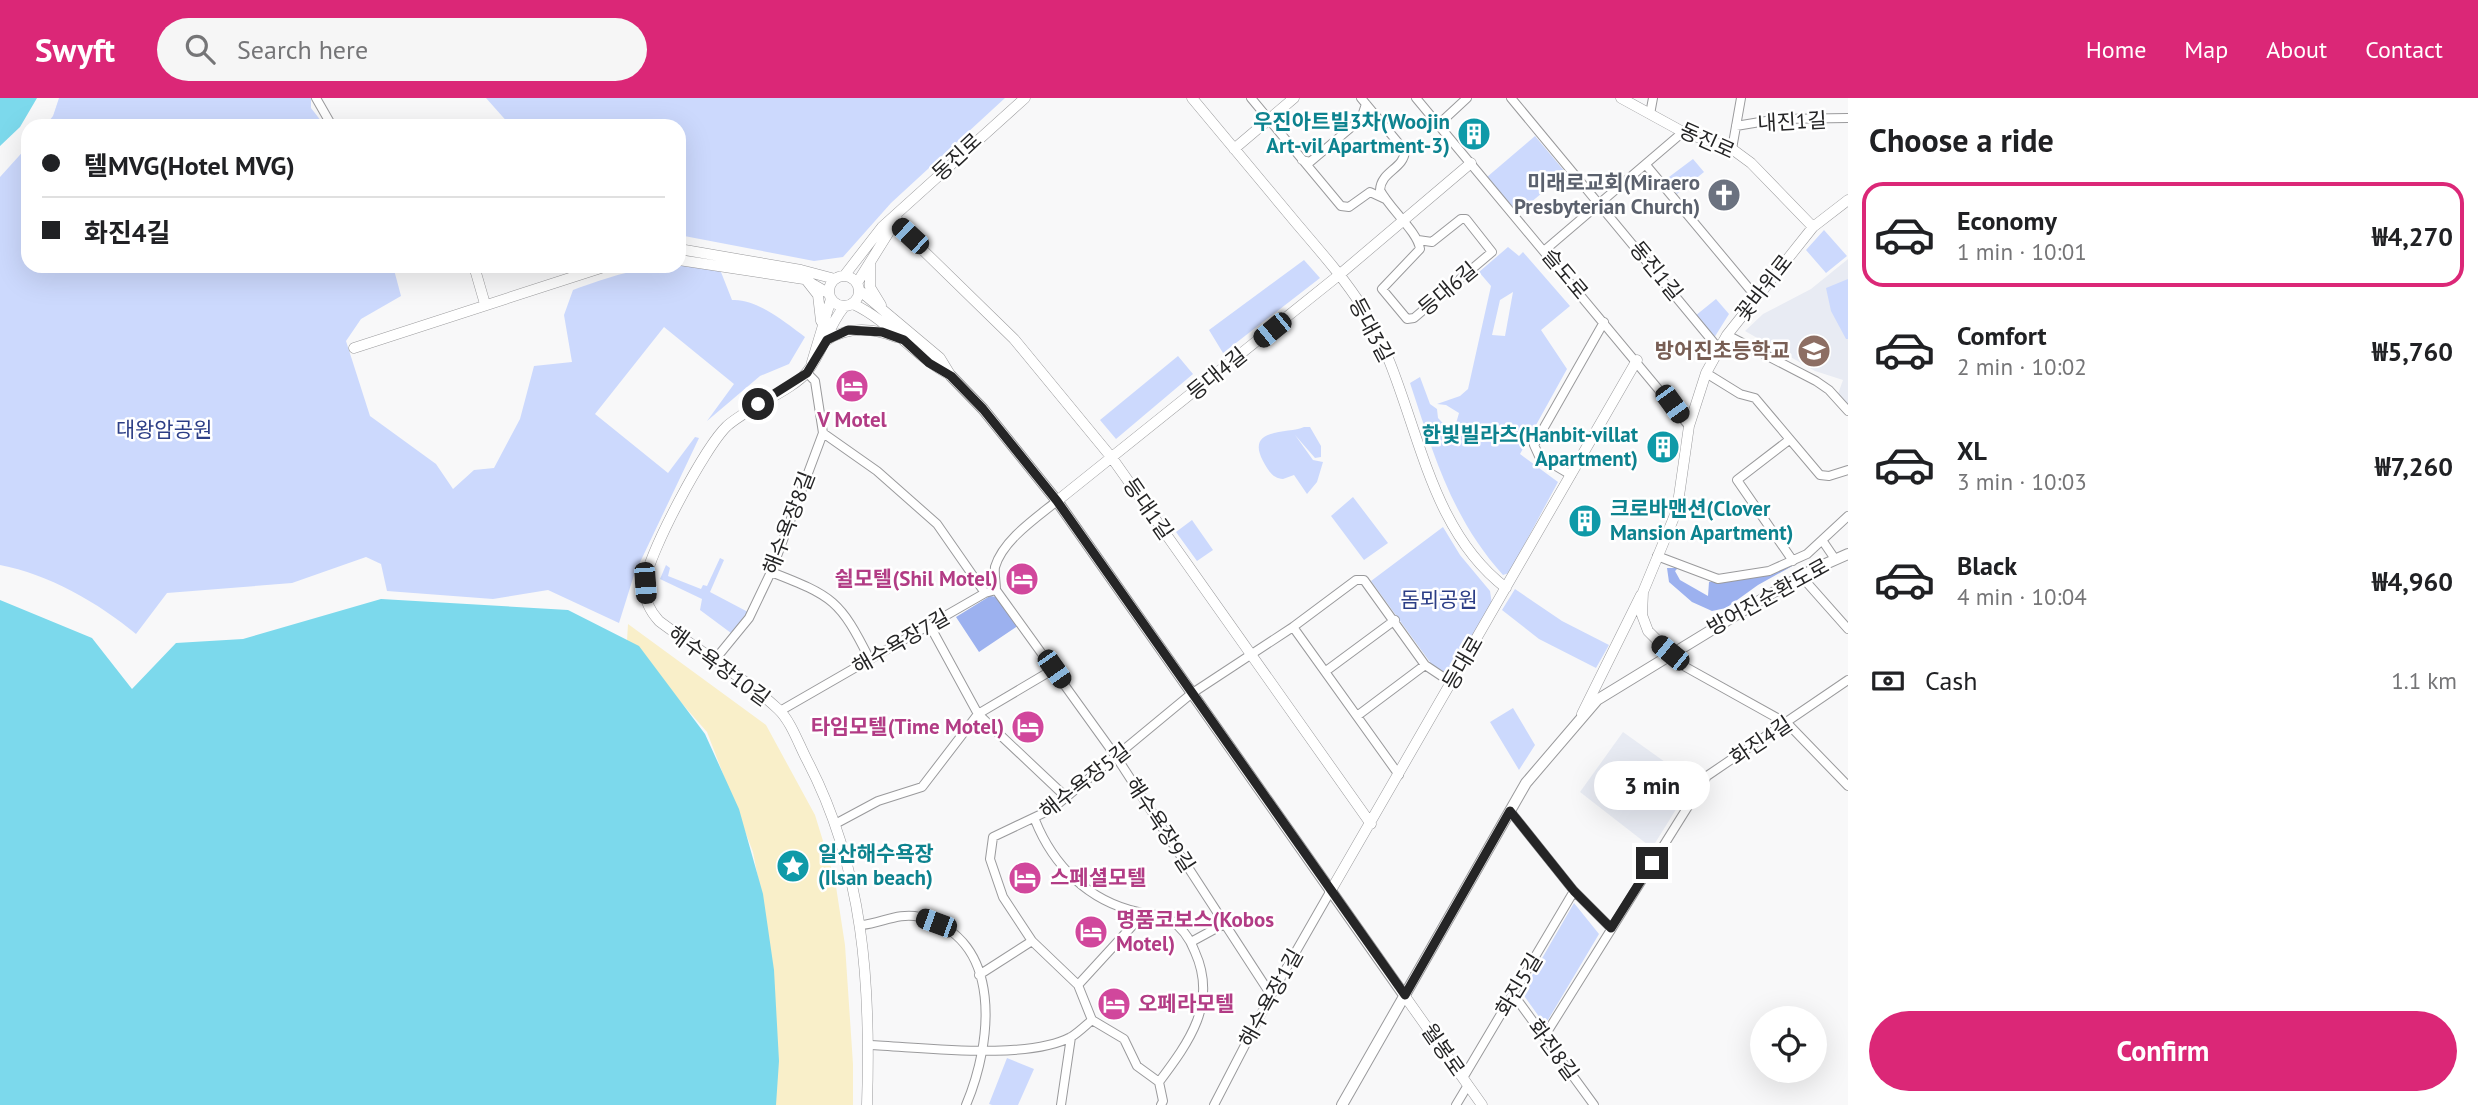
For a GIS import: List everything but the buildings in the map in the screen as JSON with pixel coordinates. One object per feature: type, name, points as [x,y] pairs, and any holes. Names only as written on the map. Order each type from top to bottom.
[{"type":"main road","points":[[951,376],[983,409],[1057,501],[1405,995]]},
{"type":"main road","name":"방어진순환도로","points":[[1342,1105],[1526,783],[1597,700],[1670,653],[1801,576],[1848,554]]},
{"type":"street","points":[[316,98],[328,119]]},
{"type":"street","name":"동진로","points":[[896,219],[948,164],[1025,98]]},
{"type":"street","name":"등대3길","points":[[1192,98],[1363,307],[1382,343],[1426,464],[1453,525],[1469,551],[1506,588]]},
{"type":"street","points":[[1251,98],[1345,208],[1364,193],[1370,192],[1385,199]]},
{"type":"street","points":[[1234,149],[1294,98]]},
{"type":"street","name":"슬도로","points":[[1416,98],[1637,360],[1689,426]]},
{"type":"street","points":[[1439,124],[1467,98]]},
{"type":"street","name":"동진1길","points":[[1511,98],[1719,349]]},
{"type":"street","name":"동진로","points":[[1621,98],[1684,132],[1732,149],[1751,163],[1813,227]]},
{"type":"street","points":[[1650,114],[1653,98]]},
{"type":"street","points":[[1732,149],[1741,98]]},
{"type":"street","points":[[1302,160],[1310,162],[1361,119],[1363,101]]},
{"type":"street","points":[[1363,101],[1405,151],[1402,161],[1380,182],[1385,199],[1418,240]]},
{"type":"street","name":"내진1길","points":[[1736,125],[1778,119],[1848,118]]},
{"type":"street","points":[[1545,250],[1684,132]]},
{"type":"street","name":"등대4길","points":[[1057,501],[1339,275],[1471,163]]},
{"type":"street","points":[[1646,165],[1757,298]]},
{"type":"street","name":"꽃바위로","points":[[1578,722],[1643,592],[1677,510],[1689,426],[1706,373],[1727,335],[1813,227],[1848,200]]},
{"type":"street","points":[[807,373],[824,336],[848,305],[872,256],[896,219]]},
{"type":"street","points":[[824,336],[830,296],[840,277],[882,227],[896,219]]},
{"type":"street","name":"등대1길","points":[[896,219],[1014,339],[1112,458],[1371,824]]},
{"type":"street","name":"등대6길","points":[[1461,219],[1466,219],[1492,252],[1414,318],[1407,319],[1382,289],[1417,255],[1418,240],[1432,242],[1461,219]]},
{"type":"street","points":[[686,249],[840,277],[858,287],[940,358],[951,376]]},
{"type":"street","points":[[872,256],[869,278],[882,307]]},
{"type":"street","points":[[686,261],[804,279],[830,296],[881,320],[929,363],[951,376]]},
{"type":"street","points":[[476,273],[485,304]]},
{"type":"street","points":[[354,348],[585,273]]},
{"type":"street","points":[[804,279],[818,295],[824,336]]},
{"type":"street","points":[[1571,475],[1539,456],[1534,445],[1604,321]]},
{"type":"street","points":[[824,336],[865,329],[904,340]]},
{"type":"street","points":[[1727,335],[1816,381],[1829,390],[1848,411]]},
{"type":"street","name":"등대로","points":[[1330,892],[1637,360]]},
{"type":"street","name":"해수욕장8길","points":[[713,662],[749,618],[771,572],[823,433],[815,381],[807,373]]},
{"type":"street","name":"해수욕장10길","points":[[807,373],[741,414],[724,429],[704,457],[649,566],[645,583],[651,612],[780,711],[837,823],[862,925],[869,1045],[867,1105]]},
{"type":"street","points":[[1706,373],[1740,394],[1755,398],[1820,475],[1829,476],[1848,470]]},
{"type":"street","points":[[823,433],[877,471],[937,524],[985,593]]},
{"type":"street","points":[[1789,440],[1737,480],[1793,561]]},
{"type":"street","points":[[996,590],[995,568],[1002,554],[1022,530],[1057,501]]},
{"type":"street","points":[[1657,555],[1718,579],[1769,571],[1807,554],[1848,516]]},
{"type":"street","points":[[1822,540],[1835,559]]},
{"type":"street","points":[[771,572],[813,588],[832,600],[849,617],[870,660]]},
{"type":"street","points":[[1801,576],[1848,629]]},
{"type":"street","name":"해수욕장5길","points":[[1092,1020],[1078,985],[1032,941],[1003,897],[990,859],[993,837],[1035,820],[1068,798],[1191,694],[1293,627],[1356,580],[1363,579],[1395,620]]},
{"type":"street","name":"해수욕장7길","points":[[780,711],[985,593],[996,590]]},
{"type":"street","name":"해수욕장9길","points":[[996,590],[1117,758],[1270,995]]},
{"type":"street","name":"꽃바위로","points":[[1643,592],[1642,615],[1648,631],[1670,653]]},
{"type":"street","points":[[1326,671],[1395,620],[1425,665],[1452,683]]},
{"type":"street","points":[[930,626],[978,714],[1068,798]]},
{"type":"street","points":[[1293,627],[1399,775]]},
{"type":"street","points":[[1670,653],[1682,665],[1788,723],[1848,786]]},
{"type":"street","points":[[1357,716],[1425,665]]},
{"type":"street","points":[[837,823],[878,801],[922,787],[978,714],[1054,669]]},
{"type":"street","name":"화진4길","points":[[1544,1037],[1707,776],[1848,680]]},
{"type":"street","points":[[1510,811],[1574,891],[1611,928]]},
{"type":"street","points":[[1035,820],[1045,846],[1067,873],[1101,897],[1144,913],[1167,918],[1180,928],[1191,942],[1203,968],[1205,993],[1201,1011],[1196,1028],[1159,1082]]},
{"type":"street","name":"화진5길","points":[[1456,1105],[1513,995],[1574,891]]},
{"type":"street","name":"해수욕장1길","points":[[1214,1105],[1270,995],[1330,892]]},
{"type":"street","points":[[1078,985],[1144,913]]},
{"type":"street","points":[[862,925],[903,915],[936,923],[953,934],[966,948],[985,990],[987,1015],[985,1050],[966,1105]]},
{"type":"street","points":[[1191,942],[1224,924]]},
{"type":"street","points":[[979,975],[1032,941]]},
{"type":"street","name":"월봉로","points":[[1405,995],[1482,1105]]},
{"type":"street","name":"화진8길","points":[[1513,995],[1594,1105]]},
{"type":"street","points":[[869,1045],[985,1050],[1038,1046],[1071,1037],[1092,1020],[1124,1039],[1137,1066],[1159,1082],[1165,1104]]},
{"type":"street","points":[[1061,1105],[1071,1037]]},
{"type":"shaded area","points":[[0,98],[37,98],[25,119],[21,119],[20,127],[0,146]]},
{"type":"shaded area","name":"방어진초등학교","points":[[1848,259],[1848,408],[1838,394],[1843,380],[1815,371],[1745,331],[1763,314],[1811,289]]},
{"type":"shaded area","points":[[1796,564],[1758,585],[1726,608],[1712,611],[1692,602],[1669,582],[1667,568],[1678,568],[1675,571],[1680,580],[1708,596],[1709,582],[1769,572]]},
{"type":"shaded area","points":[[990,596],[998,597],[1019,625],[979,652],[956,617]]},
{"type":"shaded area","points":[[381,599],[568,610],[639,646],[705,734],[739,809],[763,894],[774,970],[779,1061],[776,1105],[0,1105],[0,600],[92,638],[132,689],[176,643],[243,639]]},
{"type":"shaded area","points":[[1623,732],[1693,782],[1652,848],[1580,792]]},
{"type":"green space","points":[[59,98],[311,98],[311,108],[320,119],[51,119]]},
{"type":"green space","points":[[486,98],[1005,98],[891,203],[843,257],[814,261],[686,236],[686,119],[505,119]]},
{"type":"green space","points":[[1535,136],[1566,173],[1518,213],[1487,177]]},
{"type":"green space","name":"대왕암공원","points":[[21,154],[21,273],[395,273],[401,296],[361,319],[346,341],[370,416],[436,464],[453,489],[474,470],[494,468],[520,419],[534,366],[572,362],[564,315],[573,290],[625,273],[686,273],[686,264],[719,267],[732,300],[741,300],[761,307],[805,337],[789,364],[760,376],[707,421],[734,384],[664,327],[595,414],[668,473],[695,437],[699,438],[634,575],[619,623],[548,590],[493,599],[387,591],[381,564],[366,557],[292,583],[167,593],[136,634],[106,611],[72,591],[36,575],[0,565],[0,177]]},
{"type":"green space","points":[[1693,159],[1704,172],[1677,194],[1665,180]]},
{"type":"green space","points":[[1824,230],[1847,256],[1826,273],[1806,250]]},
{"type":"green space","points":[[1508,247],[1519,256],[1523,252],[1570,306],[1541,330],[1567,369],[1520,454],[1558,482],[1509,573],[1503,575],[1485,553],[1457,508],[1436,460],[1410,383],[1420,377],[1430,404],[1437,409],[1438,418],[1453,434],[1459,413],[1446,405],[1437,404],[1460,396],[1468,389],[1491,286],[1479,272]],"holes":[[[1513,292],[1505,336],[1492,335],[1500,300]]]},
{"type":"green space","points":[[1304,260],[1320,278],[1223,353],[1209,330]]},
{"type":"green space","points":[[1848,279],[1846,339],[1831,311],[1826,288]]},
{"type":"green space","points":[[1716,299],[1729,314],[1714,338],[1695,316]]},
{"type":"green space","points":[[1178,356],[1193,374],[1116,439],[1100,420]]},
{"type":"green space","points":[[1310,427],[1321,446],[1321,457],[1315,458],[1295,435],[1313,460],[1323,462],[1317,482],[1307,494],[1294,475],[1283,479],[1273,475],[1259,450],[1264,437]]},
{"type":"green space","points":[[1353,497],[1388,543],[1364,560],[1331,516]]},
{"type":"green space","points":[[1192,520],[1213,550],[1197,561],[1176,532]]},
{"type":"green space","name":"돔뫼공원","points":[[1443,527],[1460,555],[1490,591],[1492,604],[1454,674],[1435,669],[1371,581]]},
{"type":"green space","points":[[720,558],[724,560],[710,592],[748,612],[731,633],[700,610],[702,599],[660,579],[666,565],[670,568],[668,576],[701,589],[703,585],[707,586]]},
{"type":"green space","points":[[1515,589],[1562,621],[1609,645],[1596,668],[1539,639],[1502,610]]},
{"type":"green space","points":[[1513,708],[1535,745],[1519,770],[1490,722]]},
{"type":"green space","points":[[1574,903],[1599,934],[1545,1025],[1522,993]]},
{"type":"green space","points":[[1007,1058],[1034,1069],[1018,1105],[989,1104]]},
{"type":"sand","name":"일산해수욕장 (Ilsan beach)","points":[[628,624],[766,725],[815,815],[835,880],[845,945],[853,1105],[769,1105],[767,925],[753,852],[707,732],[627,641]]},
{"type":"place","name":"우진아트빌3차(Woojin Art-vil Apartment-3)","points":[[1474,134]]},
{"type":"place","name":"미래로교회(Miraero Presbyterian Church)","points":[[1724,195]]},
{"type":"place","name":"방어진초등학교","points":[[1814,351]]},
{"type":"place","name":"V Motel","points":[[852,386]]},
{"type":"place","name":"한빛빌라츠(Hanbit-villat Apartment)","points":[[1663,447]]},
{"type":"place","name":"크로바맨션(Clover Mansion Apartment)","points":[[1585,521]]},
{"type":"place","name":"쉴모텔(Shil Motel)","points":[[1022,579]]},
{"type":"place","name":"타임모텔(Time Motel)","points":[[1028,727]]},
{"type":"place","name":"일산해수욕장 (Ilsan beach)","points":[[793,866]]},
{"type":"place","name":"스페셜모텔","points":[[1025,878]]},
{"type":"place","name":"명품코보스(Kobos Motel)","points":[[1091,932]]},
{"type":"place","name":"오페라모텔","points":[[1114,1004]]},
{"type":"route","points":[[758,404],[807,373],[827,340],[848,330],[882,332],[904,340],[929,363],[951,376],[983,409],[1057,501],[1405,995],[1510,811],[1574,891],[1611,928],[1652,863]]}]
